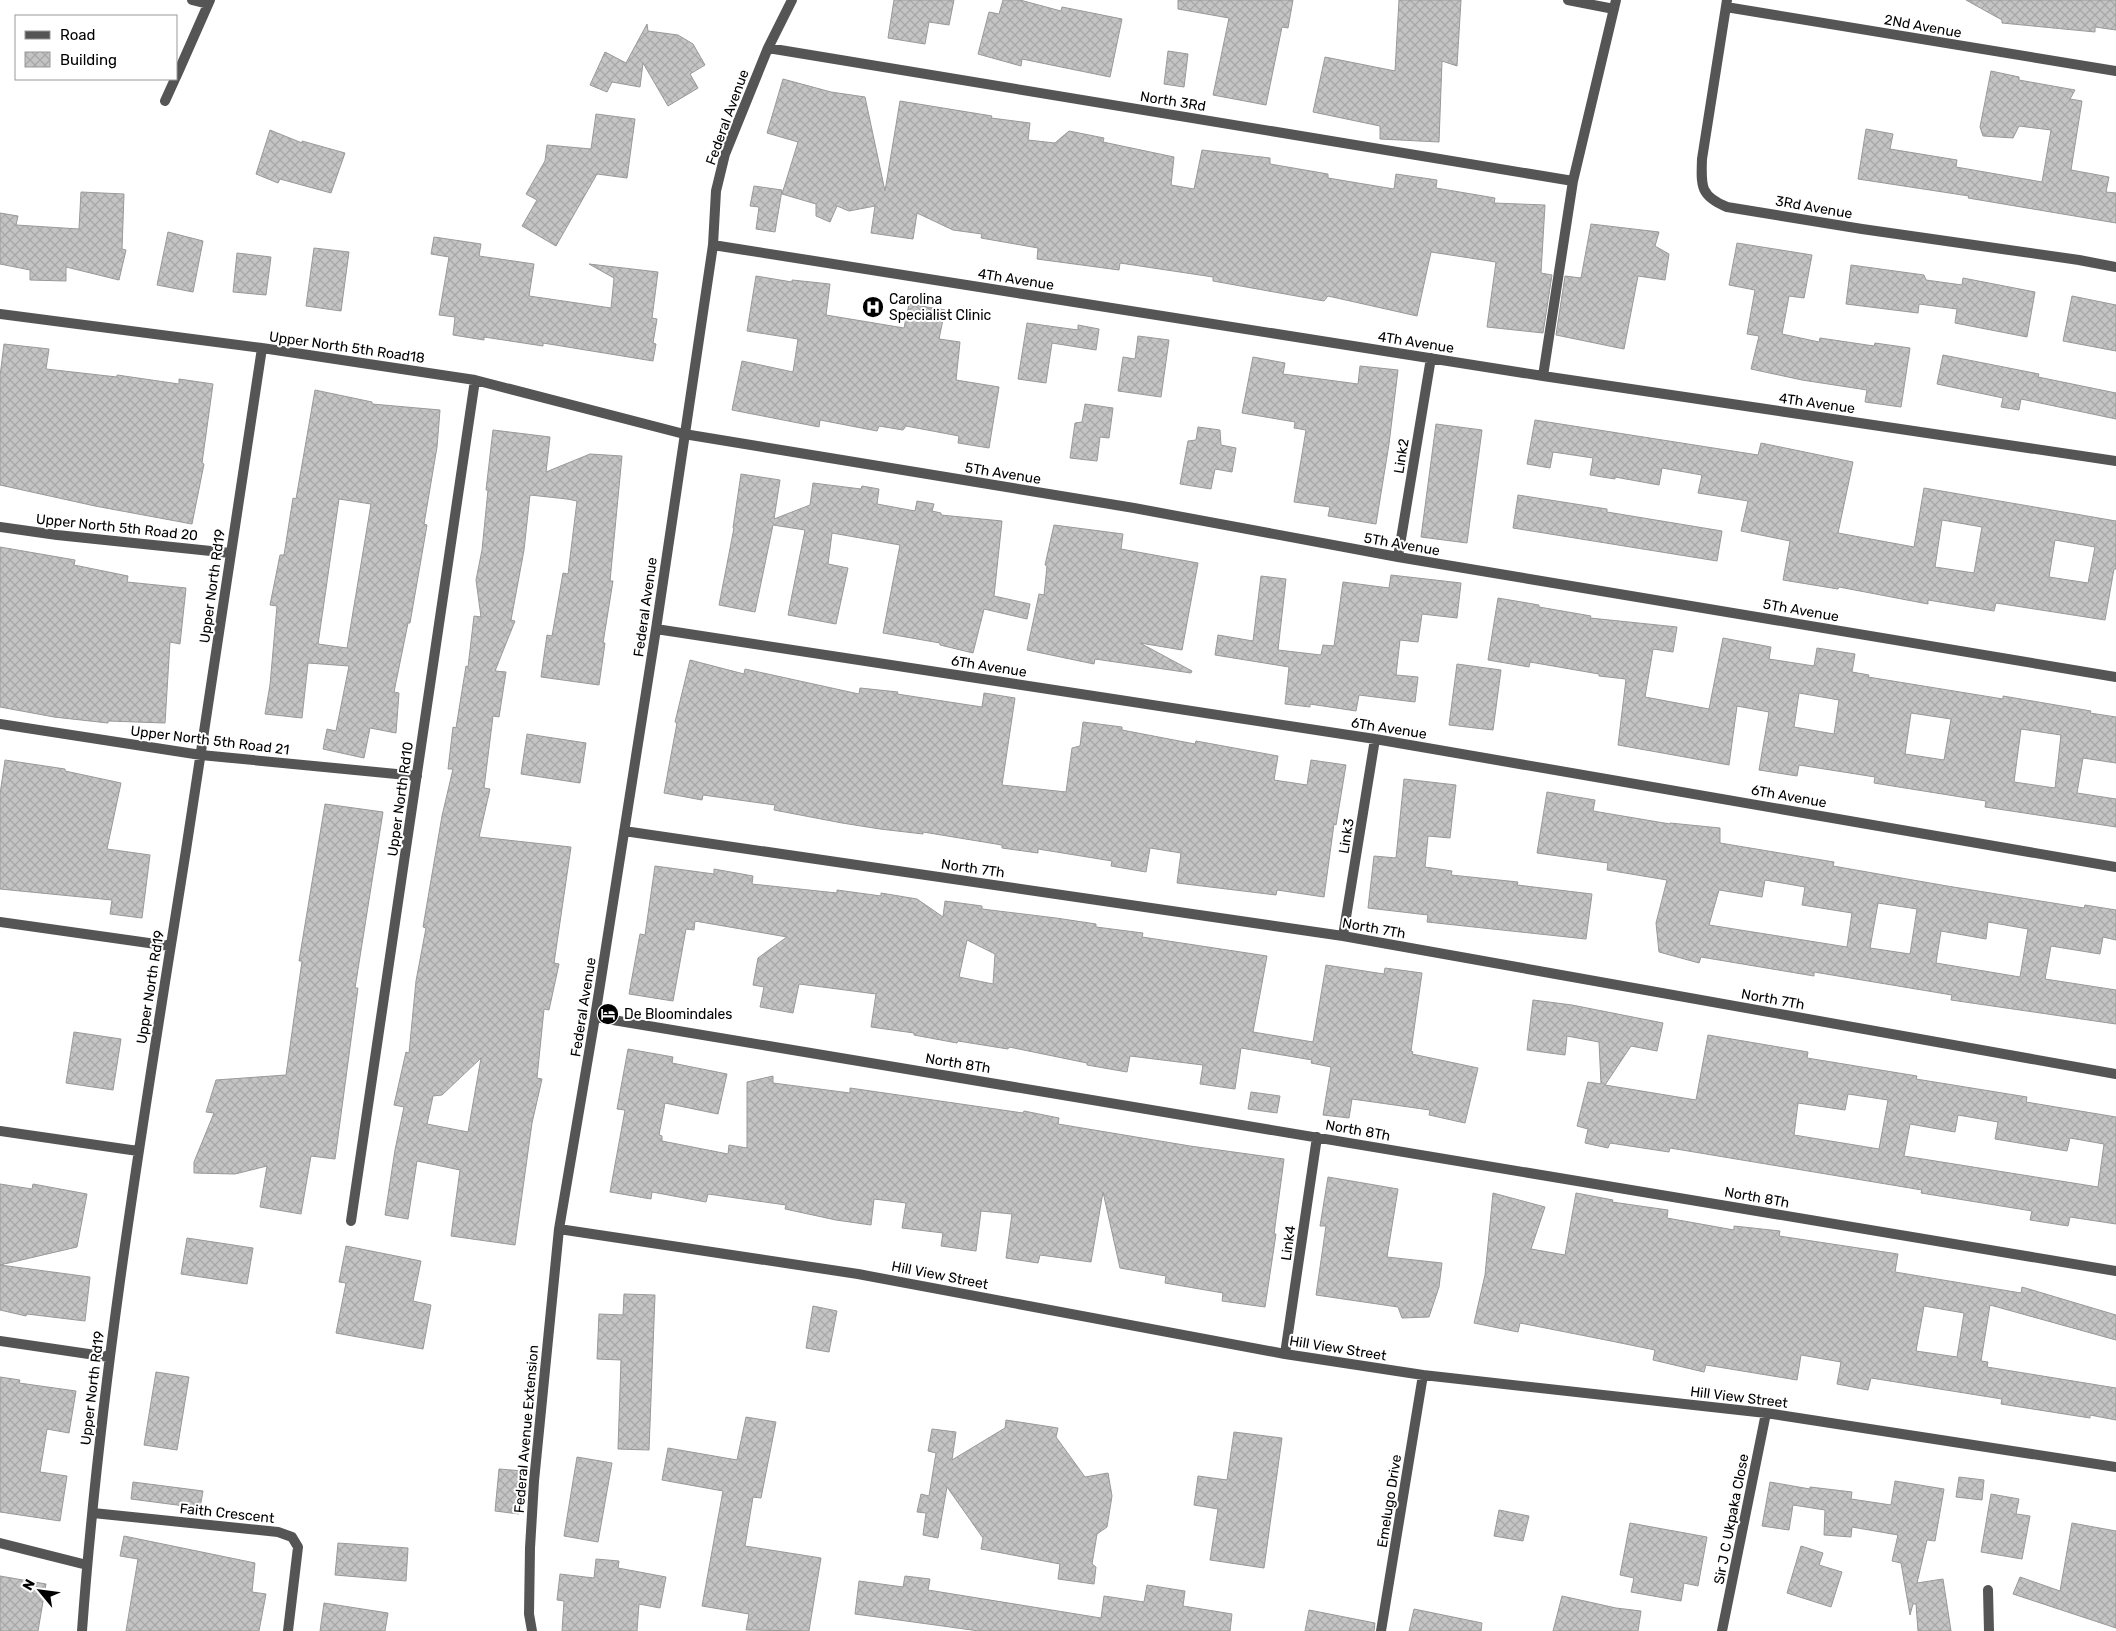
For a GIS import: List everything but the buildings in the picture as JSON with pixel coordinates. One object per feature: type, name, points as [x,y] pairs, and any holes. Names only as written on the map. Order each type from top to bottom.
[{"type":"street","points":[[178,73],[209,2],[192,0]]},
{"type":"street","name":"Federal Avenue","points":[[559,1229],[595,1017],[656,628],[713,245],[716,191],[725,154],[768,48],[792,0]]},
{"type":"street","points":[[1543,376],[1574,181],[1615,4],[1568,0]]},
{"type":"street","name":"2Nd Avenue","points":[[1726,3],[2116,71]]},
{"type":"street","name":"3Rd Avenue","points":[[1726,3],[1702,159],[1701,179],[1704,193],[1714,202],[1727,207],[1862,230],[2079,260],[2116,267]]},
{"type":"street","name":"North 3Rd","points":[[768,48],[1574,181]]},
{"type":"street","points":[[165,101],[175,80]]},
{"type":"street","name":"4Th Avenue","points":[[713,245],[1543,376],[2116,461]]},
{"type":"street","name":"Upper North 5th Road18","points":[[0,314],[262,348],[475,380],[684,434]]},
{"type":"street","name":"Upper North Rd19","points":[[82,1631],[109,1357],[138,1151],[201,755],[262,348]]},
{"type":"street","name":"Link2","points":[[1398,557],[1432,358]]},
{"type":"street","name":"Upper North Rd10","points":[[351,1221],[475,380]]},
{"type":"street","name":"5Th Avenue","points":[[684,434],[1134,508],[1398,557],[2116,678]]},
{"type":"street","name":"Upper North 5th Road 20","points":[[0,527],[57,535],[230,553]]},
{"type":"street","name":"6Th Avenue","points":[[656,628],[1375,739],[2116,867]]},
{"type":"street","name":"Upper North 5th Road 21","points":[[0,724],[201,755],[417,776]]},
{"type":"street","name":"Link3","points":[[1343,936],[1375,739]]},
{"type":"street","name":"North 7Th","points":[[624,831],[1343,936],[2116,1074]]},
{"type":"street","points":[[0,922],[170,946]]},
{"type":"street","name":"North 8Th","points":[[595,1017],[2116,1271]]},
{"type":"street","points":[[0,1132],[138,1151]]},
{"type":"street","name":"Link4","points":[[1286,1354],[1317,1137]]},
{"type":"street","name":"Hill View Street","points":[[559,1229],[858,1274],[1286,1354],[1423,1375],[1766,1413],[2116,1467]]},
{"type":"street","name":"Federal Avenue Extension","points":[[532,1631],[529,1614],[532,1518],[537,1444],[559,1229]]},
{"type":"street","points":[[0,1341],[109,1357]]},
{"type":"street","name":"Emelugo Drive","points":[[1381,1631],[1423,1375]]},
{"type":"street","name":"Sir J C Ukpaka Close","points":[[1722,1631],[1766,1413]]},
{"type":"street","name":"Faith Crescent","points":[[93,1513],[278,1532],[292,1538],[298,1547],[288,1631]]},
{"type":"street","points":[[0,1543],[87,1565]]},
{"type":"street","points":[[1988,1590],[1989,1631]]},
{"type":"place","name":"Carolina Specialist Clinic","points":[[873,307]]},
{"type":"place","name":"De Bloomindales","points":[[608,1014]]}]
